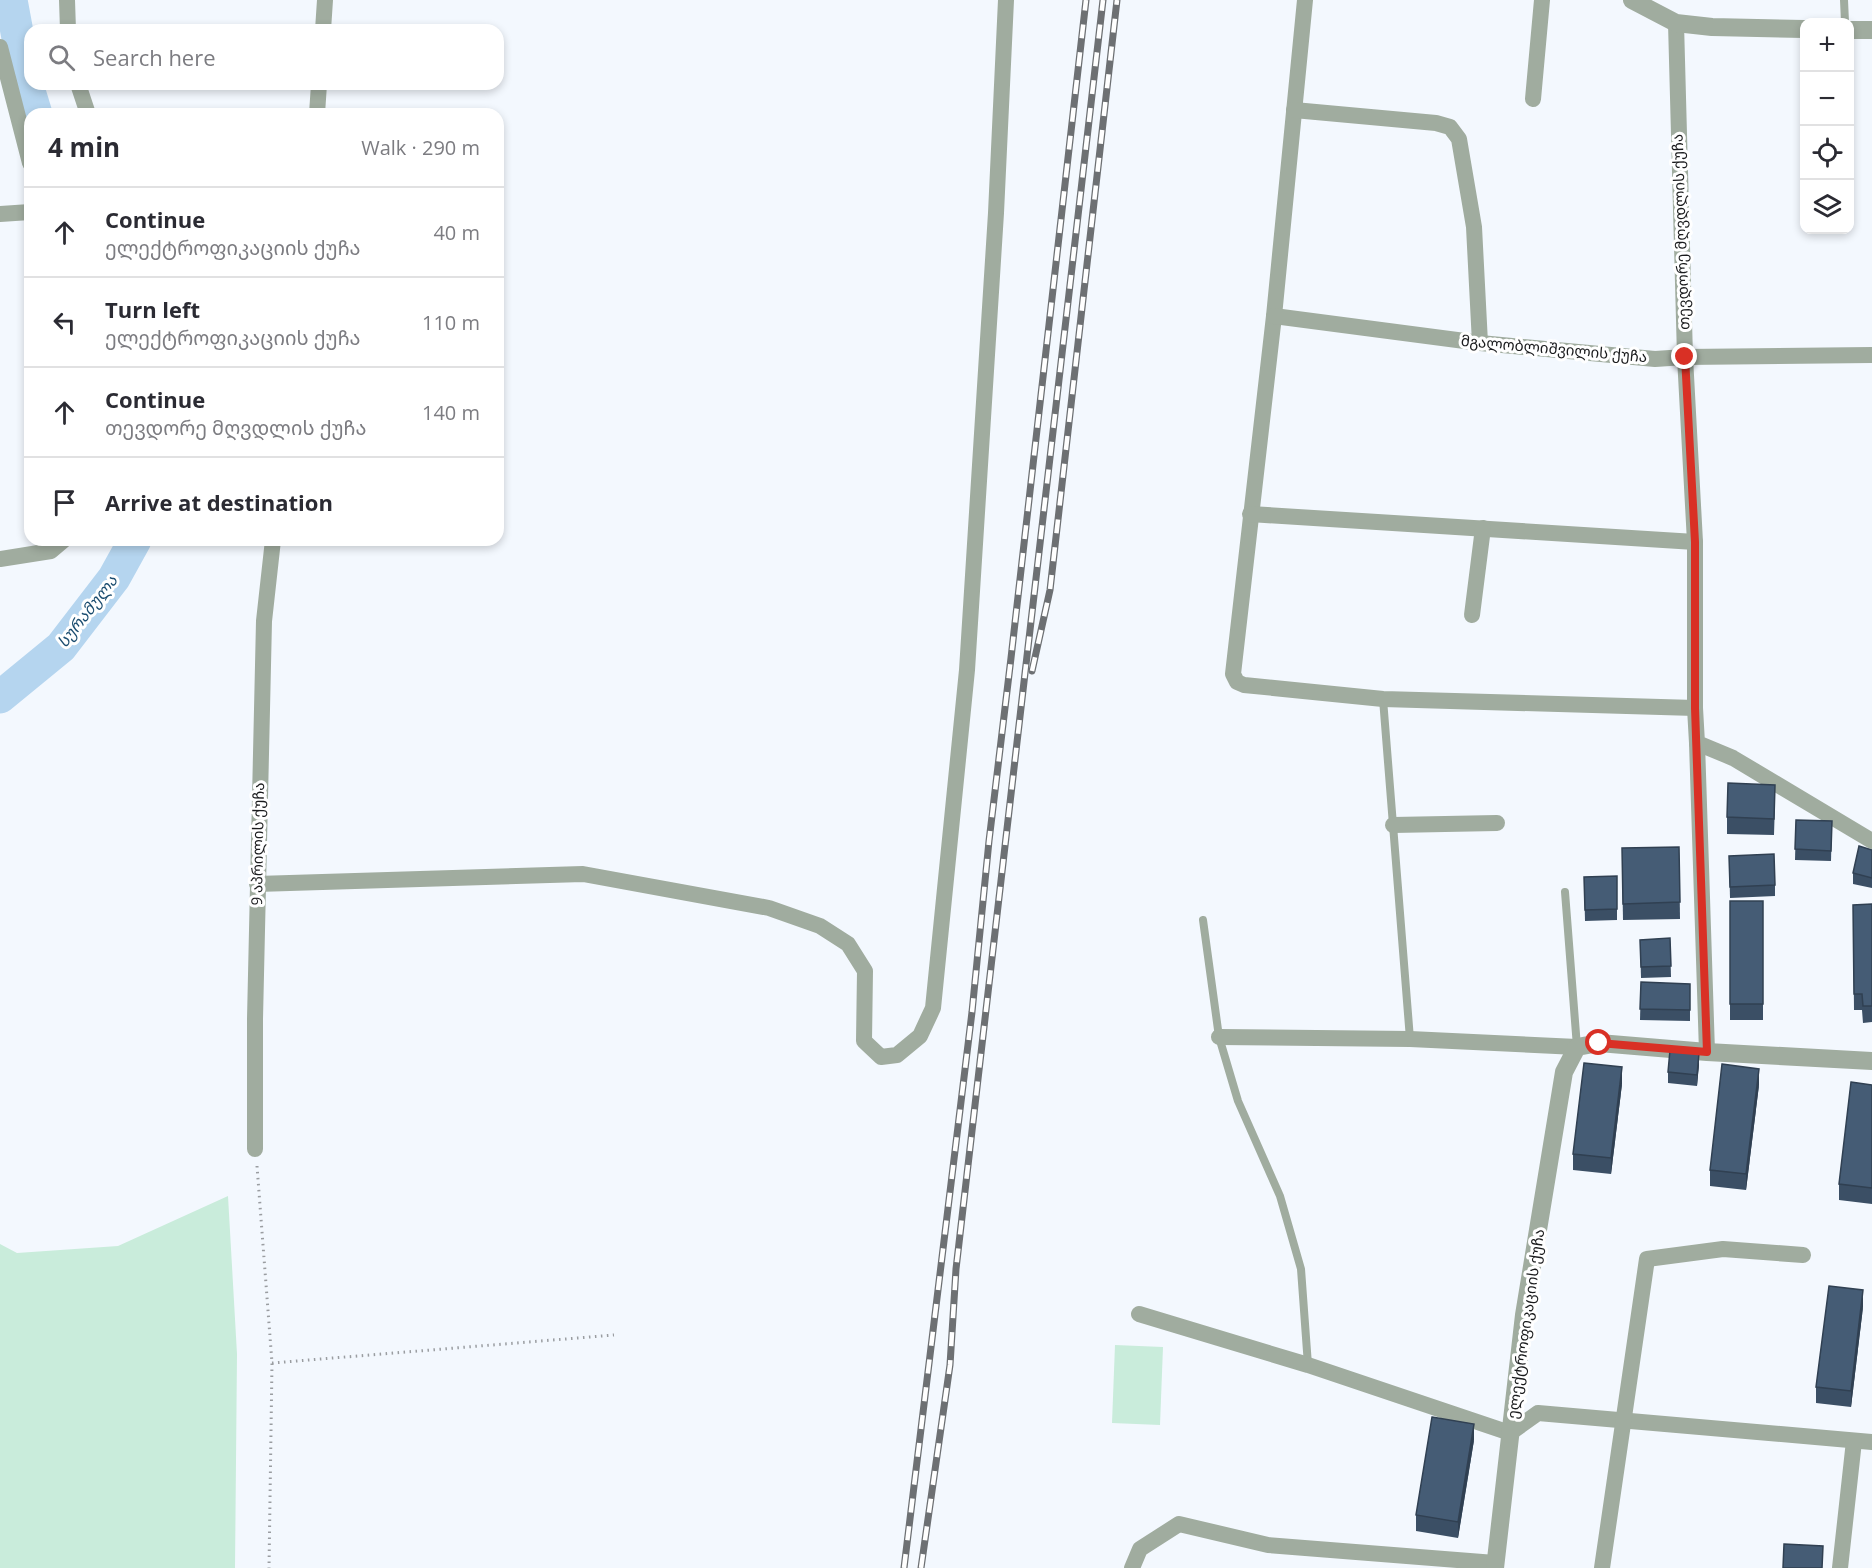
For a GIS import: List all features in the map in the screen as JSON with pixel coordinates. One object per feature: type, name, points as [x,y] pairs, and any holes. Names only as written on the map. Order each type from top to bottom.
[{"type":"street","points":[[67,0],[68,24]]},
{"type":"street","points":[[323,24],[325,0]]},
{"type":"street","points":[[257,884],[583,874],[769,908],[820,926],[848,944],[865,971],[864,1041],[881,1057],[897,1055],[920,1036],[933,1008],[967,670],[996,213],[1006,0]]},
{"type":"street","points":[[1305,0],[1274,316],[1233,674],[1237,682],[1245,685],[1383,699],[1695,708]]},
{"type":"street","points":[[1533,99],[1542,0]]},
{"type":"street","points":[[1632,0],[1676,23],[1712,27],[1800,29]]},
{"type":"street","name":"თევდორე მღვდლის ქუჩა","points":[[1676,23],[1685,357],[1695,542],[1696,743]]},
{"type":"street","points":[[1854,30],[1872,30]]},
{"type":"street","points":[[0,47],[24,140]]},
{"type":"street","points":[[80,90],[86,108]]},
{"type":"street","points":[[317,108],[319,90]]},
{"type":"street","points":[[1294,110],[1436,123],[1450,127],[1459,139],[1474,227],[1480,343]]},
{"type":"street","points":[[0,214],[24,212]]},
{"type":"street","name":"მგალობლიშვილის ქუჩა","points":[[1274,316],[1480,343],[1655,359],[1872,354]]},
{"type":"street","points":[[1250,514],[1695,542]]},
{"type":"street","points":[[1472,615],[1483,528]]},
{"type":"street","points":[[0,559],[51,551],[57,546]]},
{"type":"street","name":"9 აპრილის ქუჩა","points":[[255,1149],[257,884],[264,621],[272,546]]},
{"type":"street","points":[[1707,1052],[1696,743],[1733,758],[1872,841]]},
{"type":"street","points":[[1393,825],[1497,824]]},
{"type":"street","points":[[1218,1037],[1410,1039],[1577,1047],[1599,1043],[1707,1052],[1872,1061]]},
{"type":"street","name":"ელექტროფიკაციის ქუჩა","points":[[1495,1565],[1524,1315],[1564,1072],[1577,1047]]},
{"type":"street","points":[[1602,1568],[1647,1259],[1723,1249],[1803,1255]]},
{"type":"street","points":[[1139,1314],[1308,1365],[1510,1433],[1538,1413],[1872,1442]]},
{"type":"street","points":[[1840,1568],[1854,1441]]},
{"type":"street","points":[[1132,1568],[1140,1549],[1179,1524],[1268,1545],[1495,1565]]},
{"type":"lane","points":[[1844,0],[1845,18]]},
{"type":"lane","points":[[1383,699],[1410,1039]]},
{"type":"lane","points":[[1564,892],[1577,1047]]},
{"type":"lane","points":[[1203,920],[1218,1037],[1239,1101],[1280,1196],[1301,1269],[1308,1365]]},
{"type":"path","points":[[255,1149],[272,1363],[269,1568]]},
{"type":"path","points":[[272,1363],[614,1335]]},
{"type":"green space","points":[[228,1196],[237,1354],[235,1568],[0,1568],[0,1244],[17,1253],[118,1246]]},
{"type":"green space","points":[[1115,1345],[1163,1347],[1160,1425],[1112,1423]]},
{"type":"building","points":[[1728,783],[1775,785],[1774,819],[1727,817]]},
{"type":"building","points":[[1796,820],[1832,821],[1831,851],[1795,849]]},
{"type":"building","points":[[1859,846],[1872,850],[1872,878],[1853,873]]},
{"type":"building","points":[[1679,847],[1680,902],[1623,904],[1622,848]]},
{"type":"building","points":[[1774,854],[1775,885],[1730,887],[1729,856]]},
{"type":"building","points":[[1617,876],[1617,909],[1585,910],[1584,877]]},
{"type":"building","points":[[1730,901],[1763,901],[1763,1004],[1730,1004]]},
{"type":"building","points":[[1872,904],[1872,1006],[1863,1006],[1862,994],[1854,994],[1853,905]]},
{"type":"building","points":[[1670,938],[1671,966],[1641,967],[1640,940]]},
{"type":"building","points":[[1641,982],[1690,984],[1690,1010],[1640,1009]]},
{"type":"building","points":[[1670,1050],[1699,1053],[1697,1075],[1668,1072]]},
{"type":"building","points":[[1584,1063],[1622,1067],[1611,1158],[1573,1154]]},
{"type":"building","points":[[1722,1064],[1759,1069],[1746,1174],[1710,1170]]},
{"type":"building","points":[[1851,1082],[1872,1085],[1872,1188],[1839,1184]]},
{"type":"building","points":[[1829,1286],[1863,1290],[1851,1391],[1816,1387]]},
{"type":"building","points":[[1432,1417],[1474,1424],[1458,1522],[1416,1515]]},
{"type":"building","points":[[1784,1544],[1823,1546],[1822,1568],[1783,1568]]},
{"type":"waterway","name":"სურამულა","points":[[11,0],[24,70]]},
{"type":"waterway","name":"სურამულა","points":[[29,90],[34,108]]},
{"type":"waterway","name":"სურამულა","points":[[0,697],[61,647],[114,578],[132,546]]},
{"type":"railway","points":[[904,1568],[972,1012],[989,841],[1086,0]]},
{"type":"railway","points":[[921,1568],[950,1365],[956,1269],[1103,0]]},
{"type":"railway","points":[[1032,671],[1050,590],[1117,0]]},
{"type":"route","points":[[1599,1043],[1707,1052],[1695,708],[1695,542],[1685,357]]}]
